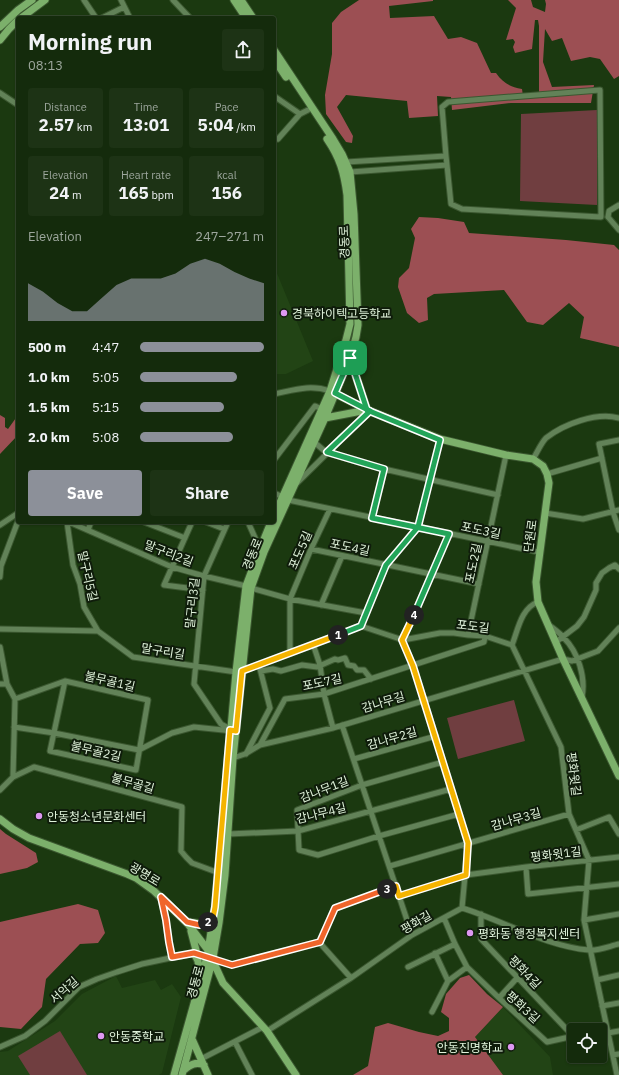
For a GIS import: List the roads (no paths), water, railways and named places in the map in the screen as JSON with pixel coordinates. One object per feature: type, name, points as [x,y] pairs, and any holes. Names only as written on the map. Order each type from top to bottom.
[{"type":"street","points":[[0,27],[18,10],[32,0]]},
{"type":"street","points":[[24,16],[45,0]]},
{"type":"street","points":[[84,0],[95,16]]},
{"type":"street","points":[[120,0],[129,16]]},
{"type":"street","points":[[173,0],[188,16]]},
{"type":"street","points":[[234,0],[245,16]]},
{"type":"street","points":[[241,0],[252,16]]},
{"type":"street","points":[[106,16],[124,7]]},
{"type":"street","points":[[0,40],[16,22]]},
{"type":"street","name":"경동로","points":[[276,53],[333,139],[350,172],[354,214],[358,320],[356,337],[350,358],[322,409],[276,522]]},
{"type":"street","name":"경동로","points":[[276,62],[337,155],[345,174],[347,195],[350,324],[325,418],[295,485],[276,513]]},
{"type":"street","points":[[601,217],[600,90],[448,102],[442,107],[452,204],[462,209],[601,217],[608,217]]},
{"type":"street","points":[[0,93],[16,104]]},
{"type":"street","points":[[276,97],[300,114]]},
{"type":"street","points":[[278,139],[300,114],[308,110]]},
{"type":"street","points":[[346,162],[446,156]]},
{"type":"street","points":[[350,172],[447,165]]},
{"type":"street","points":[[619,205],[609,211],[608,217],[619,230]]},
{"type":"street","points":[[350,358],[368,410]]},
{"type":"street","points":[[276,394],[310,387],[320,388],[440,440],[506,455],[533,459],[543,466],[548,474],[602,458]]},
{"type":"street","points":[[276,457],[315,406],[322,409]]},
{"type":"street","points":[[325,418],[368,410]]},
{"type":"street","points":[[295,485],[368,410]]},
{"type":"street","points":[[533,459],[545,439],[575,422],[594,417],[619,418]]},
{"type":"street","points":[[239,671],[361,626],[386,565],[418,527],[440,440]]},
{"type":"street","points":[[619,440],[599,444],[613,512],[619,530]]},
{"type":"street","points":[[314,442],[327,452],[384,469],[498,495]]},
{"type":"street","name":"포도2길","points":[[468,635],[506,455]]},
{"type":"street","points":[[372,518],[384,469]]},
{"type":"street","name":"단원로","points":[[548,474],[549,483],[536,582],[538,602],[563,659],[619,776]]},
{"type":"street","name":"포도3길","points":[[276,494],[285,499],[330,509],[539,552]]},
{"type":"street","name":"포도5길","points":[[290,653],[290,599],[330,509]]},
{"type":"street","points":[[545,513],[583,519],[619,510]]},
{"type":"street","points":[[0,525],[16,514]]},
{"type":"street","points":[[0,577],[1,566],[17,524]]},
{"type":"street","name":"말구리5길","points":[[68,524],[73,565],[80,584],[84,607],[98,631]]},
{"type":"street","name":"말구리2길","points":[[73,524],[172,566],[290,599]]},
{"type":"street","points":[[88,530],[90,524]]},
{"type":"street","points":[[149,524],[185,538]]},
{"type":"street","points":[[191,524],[164,585],[203,590]]},
{"type":"street","points":[[211,524],[224,529]]},
{"type":"street","name":"말구리3길","points":[[227,524],[204,576],[194,684],[221,724],[233,731]]},
{"type":"street","points":[[249,524],[260,549]]},
{"type":"street","name":"경동로","points":[[174,1075],[210,955],[249,587],[260,549],[270,524]]},
{"type":"street","name":"경동로","points":[[249,587],[275,524]]},
{"type":"street","points":[[449,534],[402,640],[413,666],[436,736],[468,843],[462,908],[481,914],[546,941],[590,950],[619,944]]},
{"type":"street","name":"포도4길","points":[[311,550],[479,584]]},
{"type":"street","points":[[321,605],[342,556]]},
{"type":"street","points":[[556,642],[577,626],[584,618],[596,590],[596,583],[602,573],[615,565],[619,569]]},
{"type":"street","points":[[290,599],[366,613]]},
{"type":"street","points":[[525,670],[512,645],[527,608],[538,602]]},
{"type":"street","points":[[547,624],[564,637],[577,659],[584,682],[582,697]]},
{"type":"street","name":"포도길","points":[[361,626],[402,640],[440,633],[454,633],[485,636],[512,645]]},
{"type":"street","points":[[577,659],[598,651],[619,628]]},
{"type":"street","points":[[0,629],[98,631]]},
{"type":"street","name":"말구리길","points":[[98,631],[133,657],[239,671]]},
{"type":"street","name":"포도7길","points":[[260,746],[285,699],[324,694],[413,666],[484,642],[485,636]]},
{"type":"street","points":[[313,644],[320,665],[324,694],[333,728]]},
{"type":"street","points":[[0,647],[7,684],[15,699],[13,777]]},
{"type":"street","points":[[261,670],[273,669],[281,671],[302,665],[317,667],[335,659],[338,660],[345,658],[348,665],[354,666],[357,670],[364,670],[370,679]]},
{"type":"street","name":"감나무길","points":[[233,758],[245,754],[260,746],[333,728],[563,659],[572,661],[577,659]]},
{"type":"street","points":[[245,754],[270,708],[261,670],[258,665]]},
{"type":"street","name":"평화윗길","points":[[525,670],[561,747],[569,814],[589,860],[584,920],[617,1075]]},
{"type":"street","name":"불무골1길","points":[[15,699],[65,681],[148,700],[139,750]]},
{"type":"street","name":"불무골1길","points":[[54,733],[65,681]]},
{"type":"street","points":[[0,684],[7,684]]},
{"type":"street","name":"감나무2길","points":[[342,725],[412,934]]},
{"type":"street","points":[[14,727],[54,733],[139,750],[172,733],[194,727],[233,731]]},
{"type":"street","name":"경동로","points":[[183,1072],[192,1039],[210,955],[225,875],[233,758],[233,731]]},
{"type":"street","name":"불무골2길","points":[[54,733],[50,751],[136,770],[139,750]]},
{"type":"street","name":"감나무2길","points":[[354,759],[436,736]]},
{"type":"street","points":[[362,785],[443,762]]},
{"type":"street","name":"불무골길","points":[[0,790],[13,777],[34,767],[182,807],[181,851],[192,864],[218,873]]},
{"type":"street","name":"감나무1길","points":[[362,785],[297,810],[299,850],[318,855],[379,836]]},
{"type":"street","points":[[371,811],[452,789]]},
{"type":"street","name":"감나무4길","points":[[228,834],[298,831],[371,811]]},
{"type":"street","points":[[379,836],[459,814]]},
{"type":"street","name":"감나무3길","points":[[468,843],[569,814]]},
{"type":"street","points":[[576,830],[609,817],[619,834]]},
{"type":"street","name":"광명로","points":[[0,819],[13,829],[29,838],[136,878],[154,890],[188,923],[210,955],[223,983],[265,1029],[296,1075]]},
{"type":"street","points":[[390,866],[468,843]]},
{"type":"street","points":[[589,860],[619,857]]},
{"type":"street","name":"평화윗1길","points":[[466,875],[589,860]]},
{"type":"street","name":"평화윗1길","points":[[526,867],[528,894],[587,888]]},
{"type":"street","points":[[399,896],[466,875]]},
{"type":"street","points":[[587,888],[619,884]]},
{"type":"street","points":[[351,978],[320,942],[335,908],[396,886]]},
{"type":"street","points":[[161,897],[172,957]]},
{"type":"street","name":"평화길","points":[[202,1062],[235,1042],[265,1029],[351,978],[412,934],[462,908]]},
{"type":"street","name":"평화4길","points":[[481,914],[481,939],[567,1029]]},
{"type":"street","points":[[584,920],[619,914]]},
{"type":"street","points":[[201,982],[198,961],[194,953],[196,950],[188,923],[204,924],[213,918]]},
{"type":"street","name":"평화3길","points":[[444,918],[467,967],[547,1042],[567,1038]]},
{"type":"street","name":"서악길","points":[[0,1047],[25,1036],[45,1021],[79,987],[117,972],[142,964],[194,953],[210,955],[232,965],[320,942]]},
{"type":"street","points":[[408,967],[455,944]]},
{"type":"street","points":[[435,953],[448,981]]},
{"type":"street","points":[[432,1012],[448,981],[467,967]]},
{"type":"street","points":[[597,980],[619,975]]},
{"type":"street","points":[[499,998],[517,978]]},
{"type":"street","points":[[602,1006],[619,1002]]},
{"type":"street","points":[[608,1035],[619,1031]]},
{"type":"street","points":[[192,1039],[208,1075]]},
{"type":"street","points":[[235,1042],[252,1075]]},
{"type":"street","points":[[612,1055],[619,1054]]},
{"type":"street","points":[[183,1072],[194,1064],[202,1062]]},
{"type":"place","name":"경북하이텍고등학교","points":[[284,313]]},
{"type":"place","name":"안동청소년문화센터","points":[[39,816]]},
{"type":"place","name":"평화동 행정복지센터","points":[[470,933]]},
{"type":"place","name":"안동중학교","points":[[101,1036]]},
{"type":"place","name":"안동진명학교","points":[[511,1047]]}]
